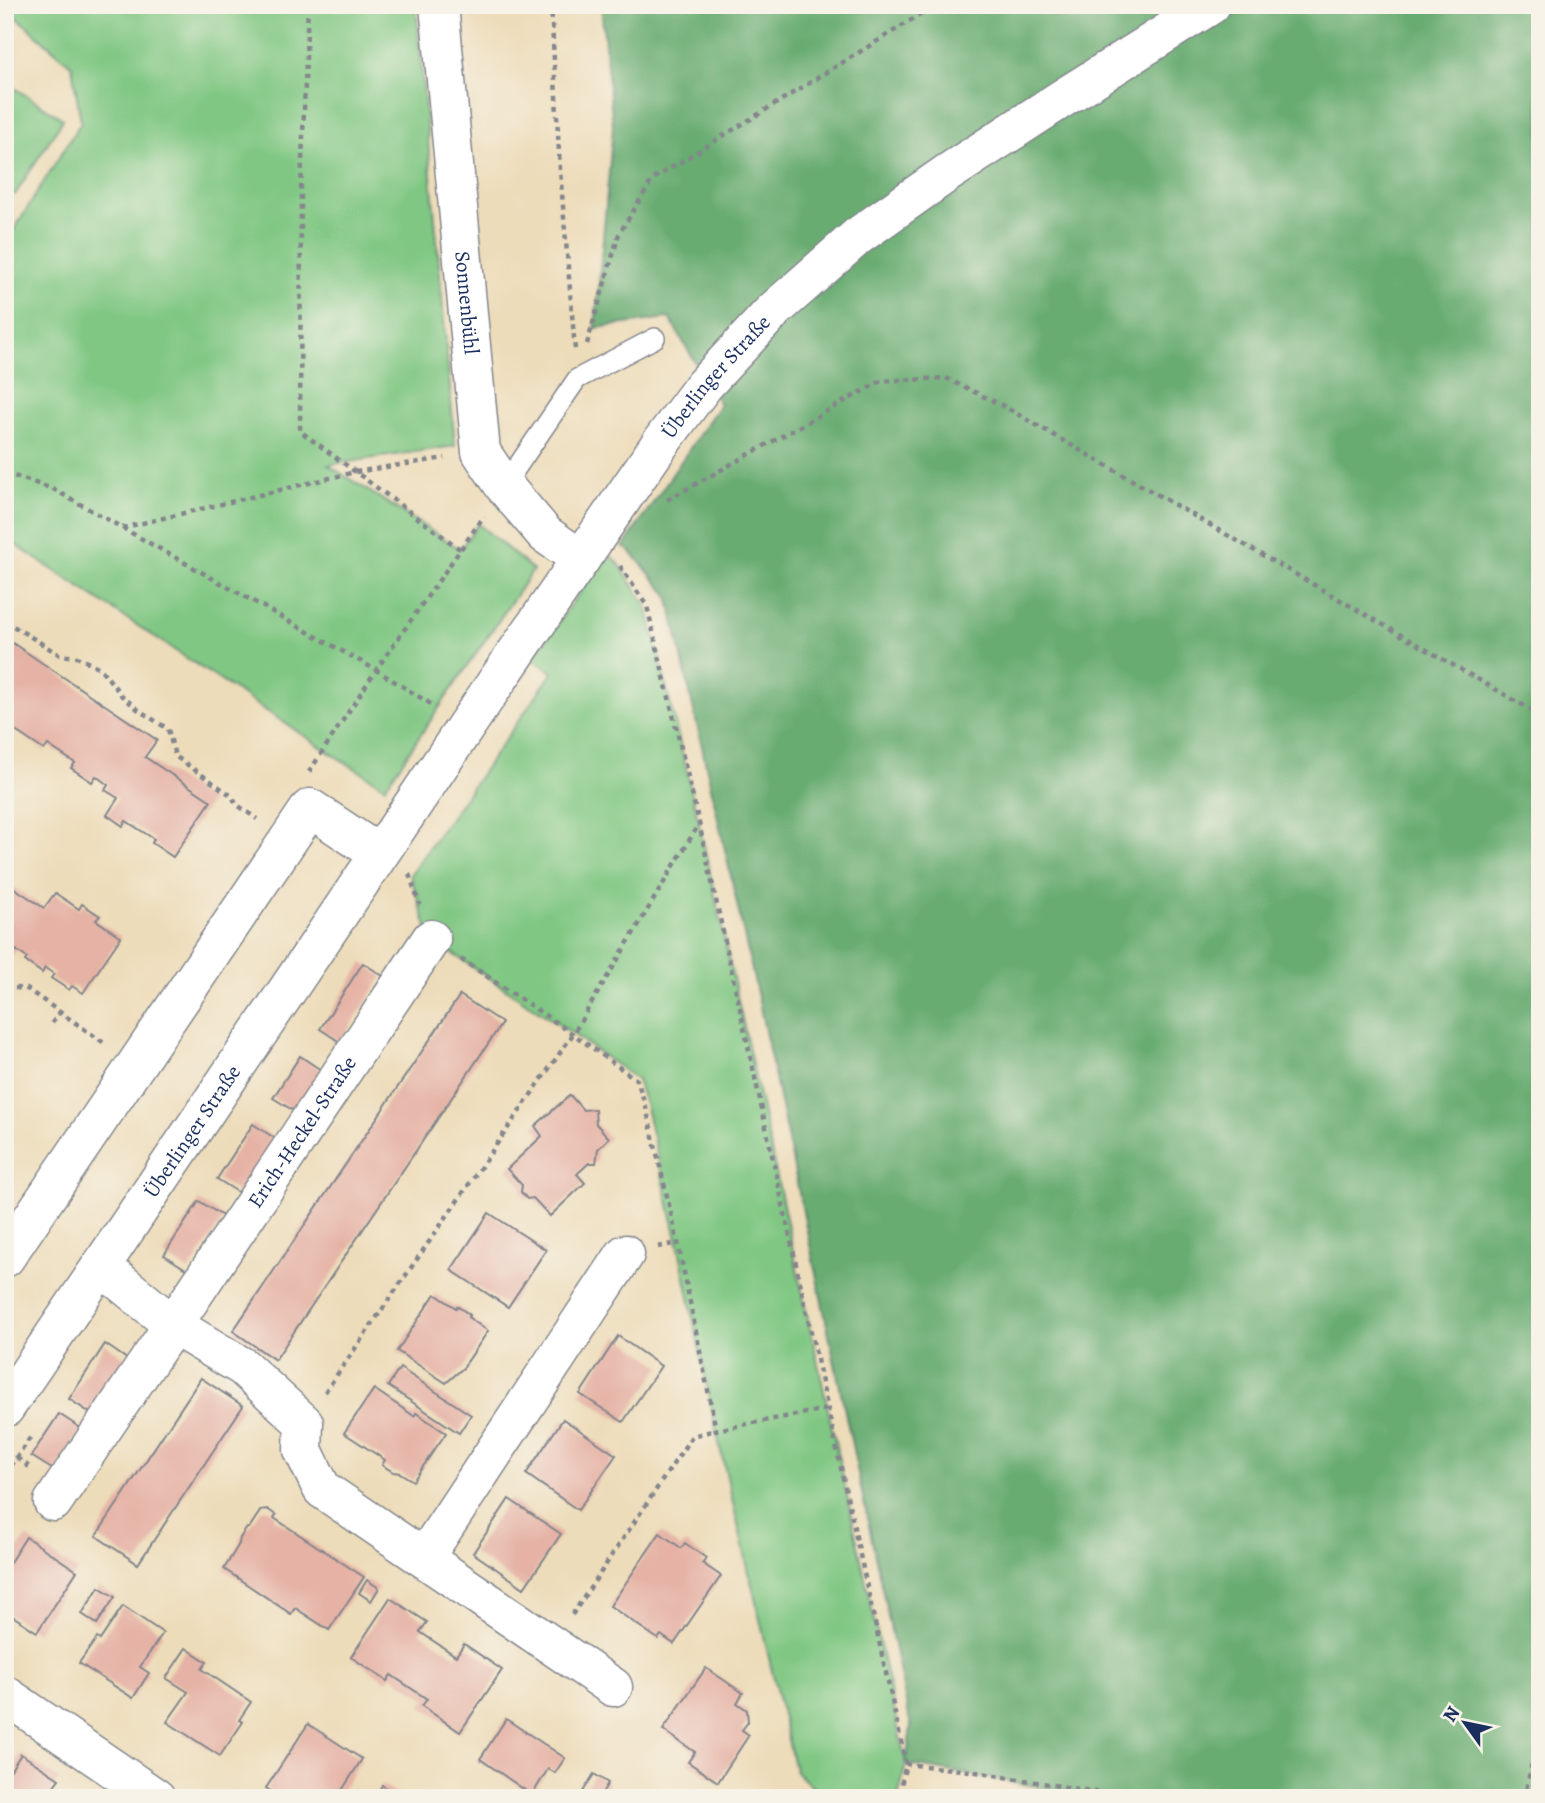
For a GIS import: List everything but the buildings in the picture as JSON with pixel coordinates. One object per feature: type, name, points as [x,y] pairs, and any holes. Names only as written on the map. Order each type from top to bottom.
[{"type":"street","name":"Sonnenbühl","points":[[439,5],[481,452],[504,486],[545,534],[586,551]]},
{"type":"street","name":"Überlinger Straße","points":[[5,1408],[466,726],[662,441],[704,385],[773,311],[848,245],[946,174],[1195,15]]},
{"type":"street","points":[[5,1258],[136,1066],[307,794],[379,854]]},
{"type":"street","name":"Erich-Heckel-Straße","points":[[53,1502],[431,939]]},
{"type":"street","points":[[424,1558],[625,1254]]},
{"type":"street","points":[[99,1270],[118,1280],[173,1325],[243,1367],[304,1423],[303,1450],[322,1489],[613,1687]]},
{"type":"street","points":[[5,1695],[156,1798]]},
{"type":"lane","points":[[504,486],[577,379],[655,338]]},
{"type":"path","points":[[309,5],[301,187],[300,431],[460,549]]},
{"type":"path","points":[[551,5],[560,170],[577,379]]},
{"type":"path","points":[[577,379],[619,234],[653,179],[936,5]]},
{"type":"path","points":[[663,503],[881,382],[946,378],[1005,407],[1540,715]]},
{"type":"path","points":[[121,528],[355,472],[481,452]]},
{"type":"path","points":[[5,473],[53,489],[376,670],[466,726]]},
{"type":"path","points":[[307,794],[376,670],[504,486]]},
{"type":"path","points":[[586,551],[617,561],[647,606],[699,823],[906,1764],[899,1798]]},
{"type":"path","points":[[5,621],[60,655],[77,657],[100,668],[122,696],[168,729],[175,756],[232,796],[236,804],[259,820]]},
{"type":"path","points":[[304,1423],[573,1034],[699,823]]},
{"type":"path","points":[[379,854],[410,875],[431,939],[637,1080],[646,1107],[678,1243],[716,1430]]},
{"type":"path","points":[[5,987],[27,989],[136,1066]]},
{"type":"path","points":[[52,1023],[60,1012]]},
{"type":"path","points":[[552,1646],[692,1436],[827,1409]]},
{"type":"path","points":[[1524,1798],[1540,1727]]},
{"type":"path","points":[[906,1764],[970,1771],[1132,1798]]},
{"type":"green space","points":[[5,5],[416,5],[455,446],[328,465],[460,549],[478,524],[533,570],[385,787],[5,538],[5,244],[81,122],[72,66]]},
{"type":"green space","points":[[601,5],[1540,5],[1540,1798],[1103,1798],[906,1764],[911,1726],[759,1002],[668,595],[631,552],[623,547],[720,404],[669,318],[595,328],[613,126]]},
{"type":"green space","points":[[5,82],[63,119],[15,195],[5,189]]},
{"type":"green space","points":[[607,554],[617,561],[647,606],[699,823],[906,1764],[898,1798],[823,1798],[795,1770],[716,1430],[678,1243],[646,1107],[637,1080],[431,939],[410,875],[553,672],[532,659]]}]
